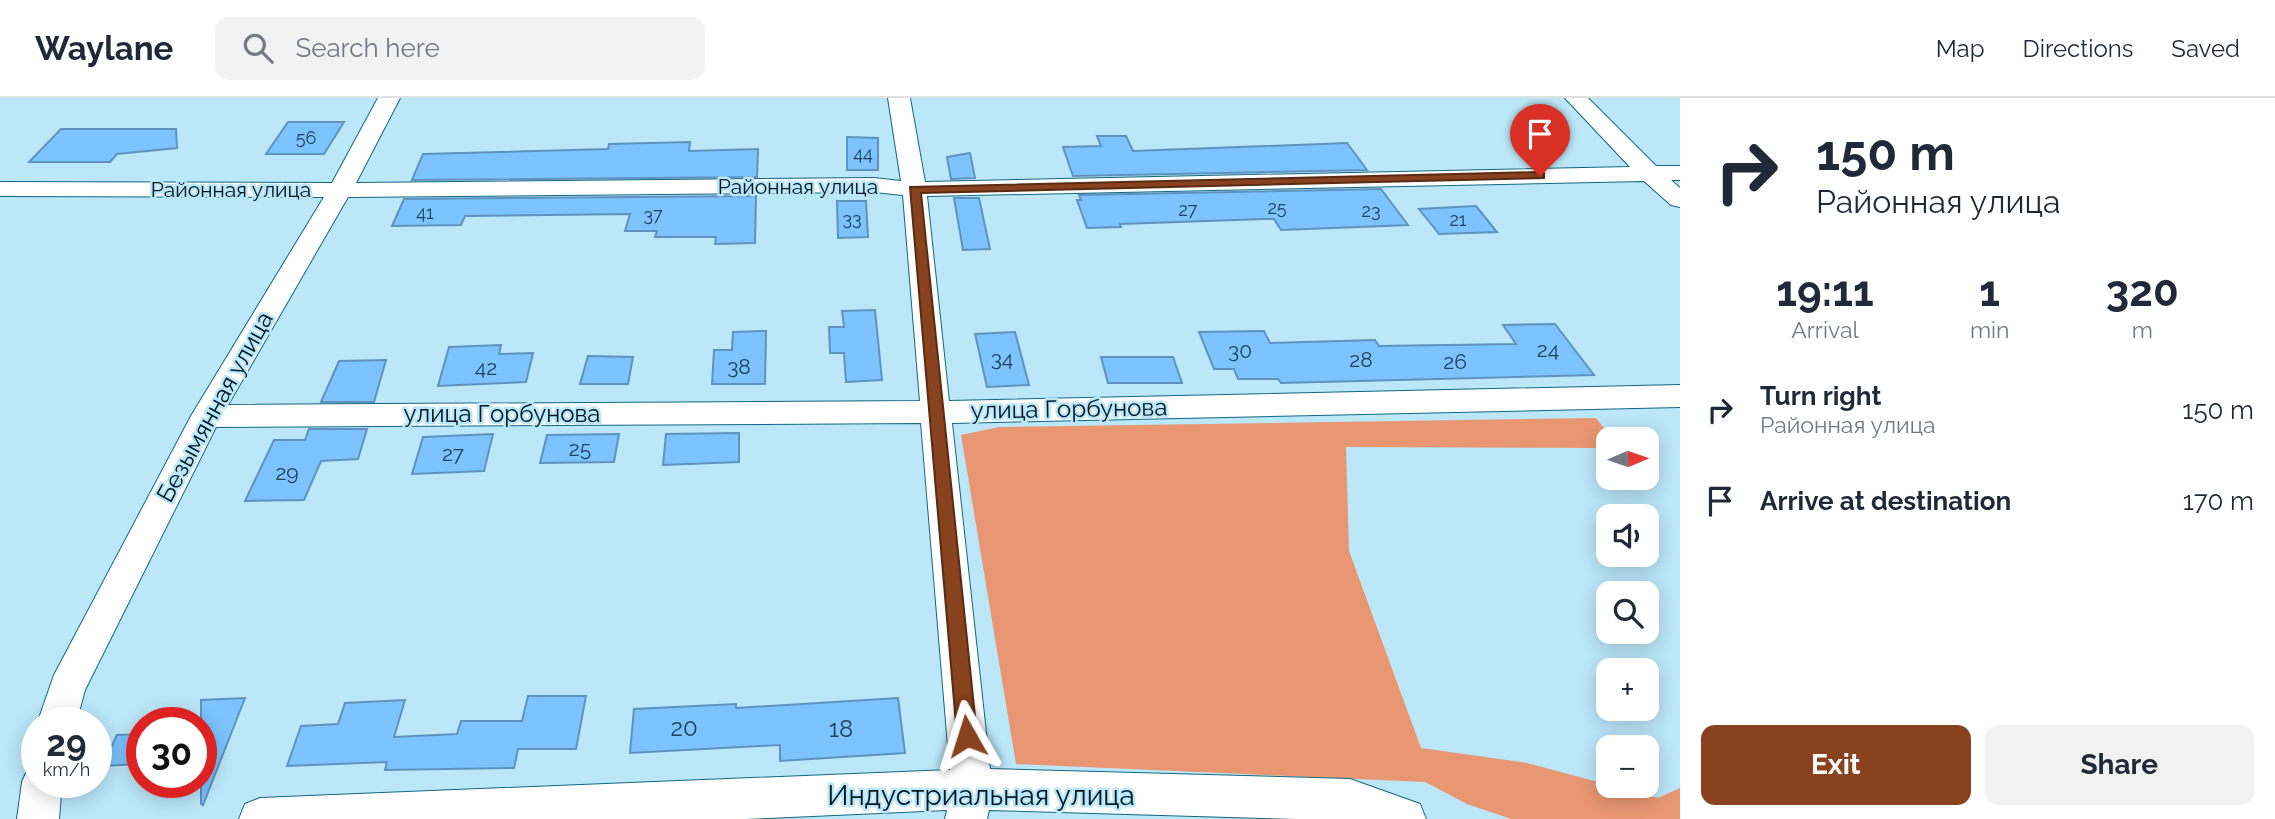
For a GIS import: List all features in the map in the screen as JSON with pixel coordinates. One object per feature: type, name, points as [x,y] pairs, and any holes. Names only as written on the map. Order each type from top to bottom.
[{"type":"street","name":"Безымянная улица","points":[[61,707],[67,687],[206,415],[340,190],[389,98]]},
{"type":"street","points":[[899,98],[914,189],[969,804]]},
{"type":"street","points":[[1576,98],[1649,173],[1680,200]]},
{"type":"street","name":"Районная улица","points":[[0,189],[340,190],[861,185],[914,189],[1680,173]]},
{"type":"street","name":"улица Горбунова","points":[[206,415],[935,412],[1680,396]]},
{"type":"street","points":[[38,819],[40,798]]},
{"type":"street","name":"Индустриальная улица","points":[[260,819],[969,804],[1350,800],[1405,819]]},
{"type":"shaded area","points":[[1596,418],[1603,427],[1596,427],[1596,448],[1346,447],[1349,551],[1421,748],[1527,763],[1596,781],[1596,798],[1659,798],[1680,788],[1680,819],[1511,819],[1467,804],[1425,782],[1016,764],[961,435],[999,427]]},
{"type":"building","points":[[288,122],[344,122],[324,154],[266,154]]},
{"type":"building","points":[[61,129],[176,129],[177,148],[117,154],[110,162],[29,162]]},
{"type":"building","points":[[1097,136],[1126,136],[1133,151],[1347,143],[1367,170],[1073,176],[1063,147],[1101,146]]},
{"type":"building","points":[[847,137],[878,138],[878,170],[847,170]]},
{"type":"building","points":[[690,142],[689,151],[758,149],[757,177],[412,180],[423,154],[608,149],[609,144]]},
{"type":"building","points":[[970,153],[975,178],[951,179],[947,157]]},
{"type":"building","points":[[1381,189],[1408,225],[1281,230],[1274,219],[1264,219],[1120,224],[1121,227],[1087,228],[1077,200],[1081,200],[1079,195]]},
{"type":"building","points":[[756,196],[755,243],[715,244],[716,237],[655,237],[657,231],[625,231],[630,214],[465,216],[461,225],[392,226],[404,199]]},
{"type":"building","points":[[954,198],[979,198],[990,249],[963,250]]},
{"type":"building","points":[[837,201],[866,201],[868,237],[838,238]]},
{"type":"building","points":[[1476,206],[1497,232],[1439,234],[1419,209]]},
{"type":"building","points":[[875,310],[882,380],[846,382],[844,353],[830,353],[829,327],[844,327],[842,311]]},
{"type":"building","points":[[1555,324],[1594,375],[1281,383],[1278,379],[1238,379],[1234,369],[1214,369],[1199,332],[1264,331],[1270,343],[1375,340],[1379,346],[1516,344],[1503,325]]},
{"type":"building","points":[[766,331],[765,384],[712,384],[714,350],[732,350],[733,332]]},
{"type":"building","points":[[1015,332],[1029,385],[987,387],[975,334]]},
{"type":"building","points":[[501,345],[499,354],[533,353],[526,382],[438,386],[449,347]]},
{"type":"building","points":[[588,356],[633,357],[628,384],[580,384]]},
{"type":"building","points":[[1101,357],[1173,357],[1182,383],[1108,383]]},
{"type":"building","points":[[386,360],[374,402],[321,402],[339,361]]},
{"type":"building","points":[[309,429],[367,429],[358,459],[321,461],[304,500],[245,501],[274,440],[305,440]]},
{"type":"building","points":[[739,433],[739,462],[663,465],[666,434]]},
{"type":"building","points":[[493,434],[484,471],[412,474],[423,437]]},
{"type":"building","points":[[619,434],[614,462],[540,463],[547,435]]},
{"type":"building","points":[[528,696],[586,696],[576,749],[518,749],[514,768],[385,770],[387,762],[287,766],[301,726],[338,724],[345,703],[405,700],[394,737],[457,734],[461,721],[522,721]]},
{"type":"building","points":[[245,698],[217,769],[217,707],[201,707],[201,700]]},
{"type":"building","points":[[898,698],[905,753],[780,761],[780,745],[630,753],[634,709],[736,704],[736,708]]},
{"type":"building","points":[[117,735],[126,735],[126,765],[112,766],[112,745]]},
{"type":"route","points":[[967,736],[914,189],[1540,176]]}]
